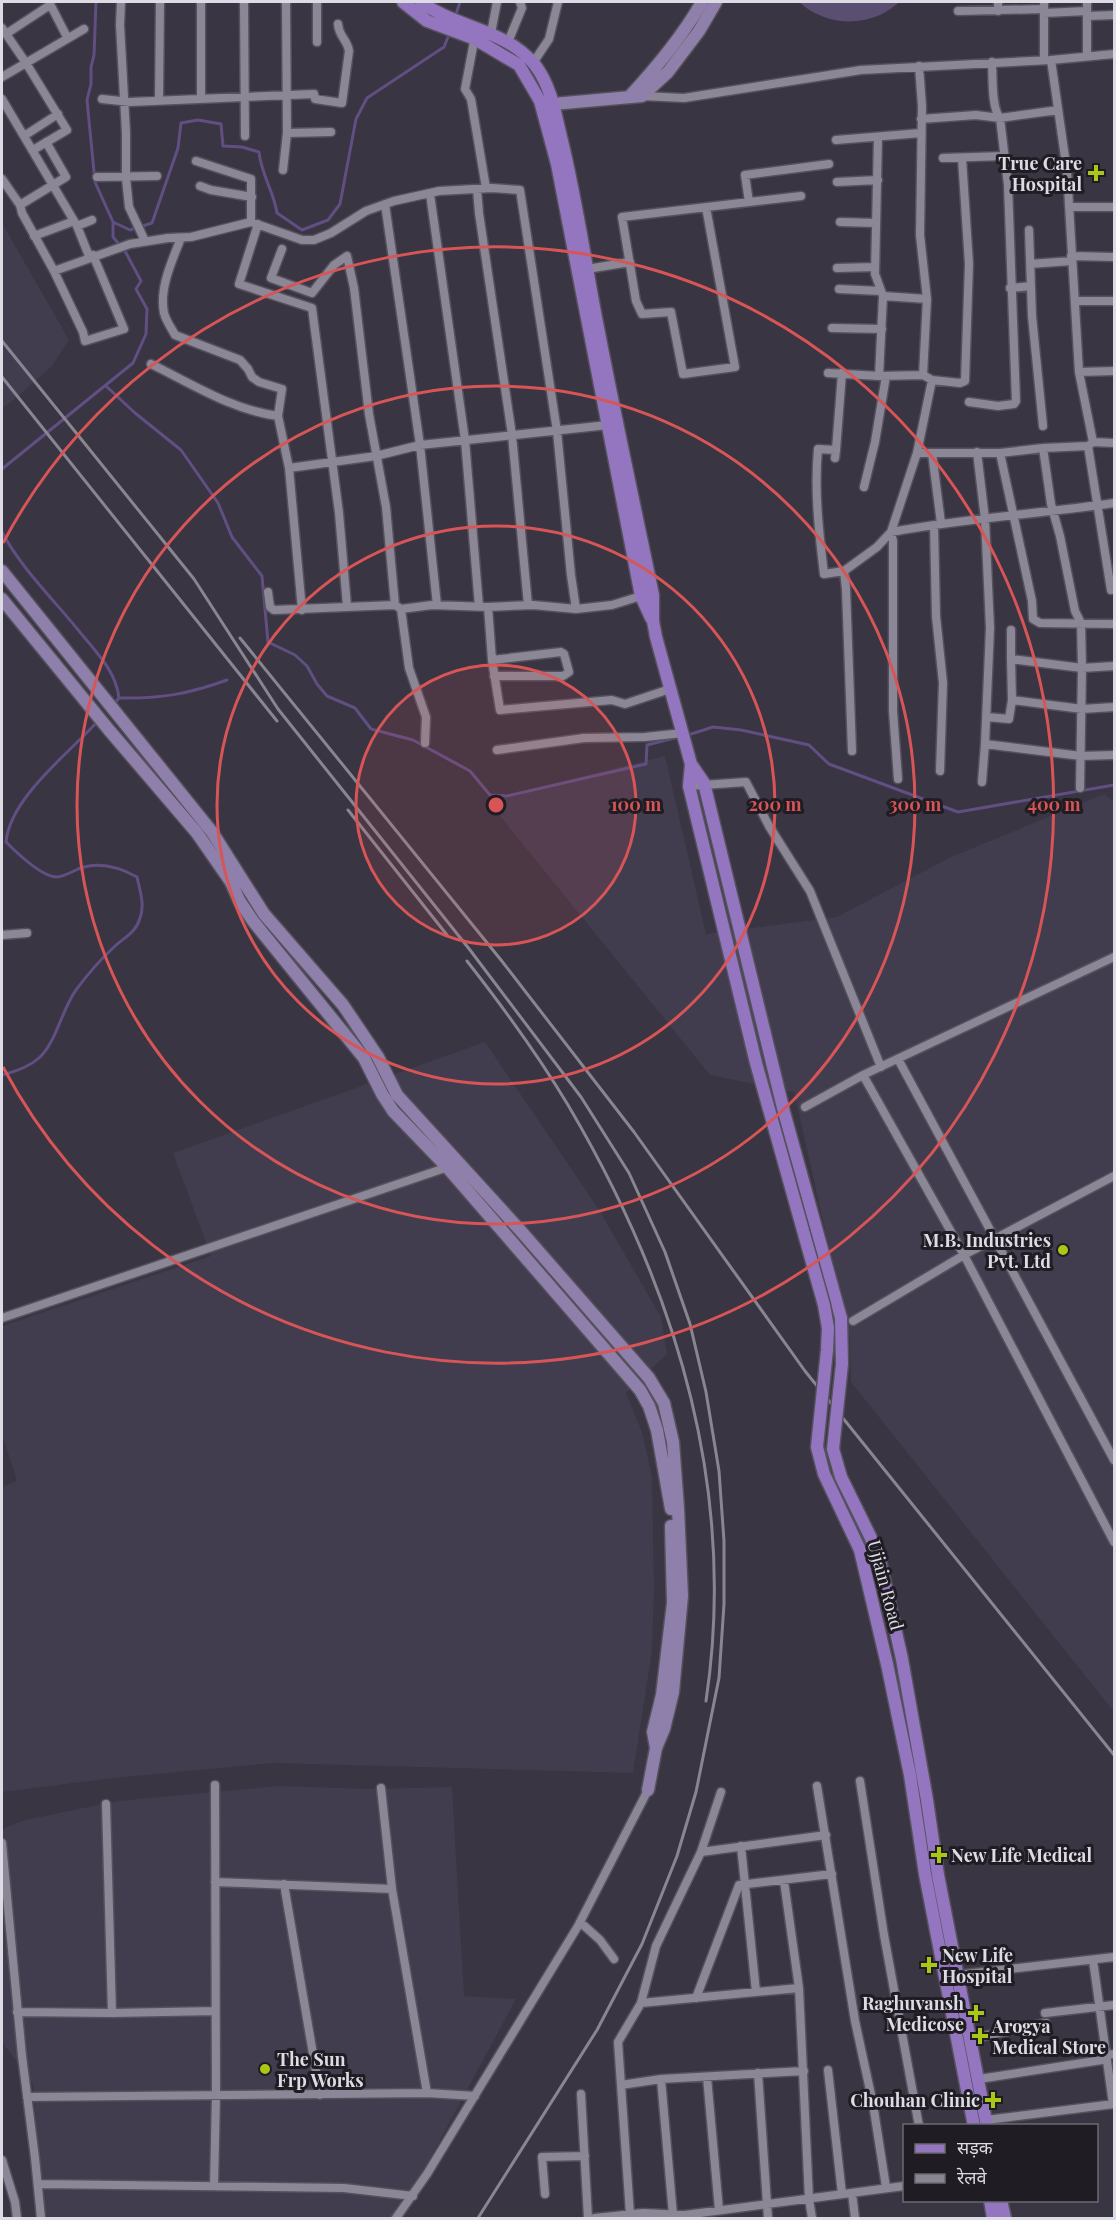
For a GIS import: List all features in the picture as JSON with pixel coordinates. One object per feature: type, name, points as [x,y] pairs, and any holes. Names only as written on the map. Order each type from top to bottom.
[{"type":"main road","points":[[403,2],[471,32],[519,65],[540,101],[557,164],[641,596],[653,621],[690,759],[704,783],[784,1112],[841,1318],[842,1364],[833,1430],[835,1462],[880,1561],[902,1659],[931,1832],[986,2123]]},
{"type":"main road","points":[[421,2],[430,15]]},
{"type":"main road","points":[[471,32],[491,33],[508,42],[533,63],[545,80],[553,104],[567,162],[653,595],[653,621]]},
{"type":"main road","points":[[689,786],[690,759]]},
{"type":"main road","name":"Ujjain Road","points":[[689,786],[756,1063],[824,1305],[828,1328],[817,1447],[824,1474],[860,1550],[887,1664],[910,1775],[917,1834],[974,2124]]},
{"type":"main road","points":[[917,1834],[931,1832]]},
{"type":"main road","points":[[990,2202],[993,2218]]},
{"type":"main road","points":[[1001,2202],[1005,2218]]},
{"type":"street","points":[[121,2],[126,178],[129,207],[145,241]]},
{"type":"street","points":[[159,99],[160,2]]},
{"type":"street","points":[[201,2],[201,97]]},
{"type":"street","points":[[244,2],[245,136]]},
{"type":"street","points":[[283,170],[287,133],[286,2]]},
{"type":"street","points":[[317,2],[317,42]]},
{"type":"street","points":[[491,33],[497,2]]},
{"type":"street","points":[[508,42],[522,9],[520,2]]},
{"type":"street","points":[[533,63],[549,39],[558,2]]},
{"type":"street","points":[[636,96],[689,25],[702,2]]},
{"type":"street","points":[[636,96],[668,72],[699,31],[716,2]]},
{"type":"street","points":[[33,150],[67,130],[4,31],[49,3],[67,38]]},
{"type":"street","points":[[958,10],[998,6],[1087,9],[1114,15]]},
{"type":"street","points":[[1044,8],[1047,60],[1058,110],[1067,171],[1079,372],[1111,590]]},
{"type":"street","points":[[1087,9],[1087,56]]},
{"type":"street","points":[[102,99],[130,102],[201,97],[314,94],[315,99],[342,103],[349,51],[348,44],[339,33],[338,24]]},
{"type":"street","points":[[2,77],[84,29]]},
{"type":"street","points":[[471,32],[465,89],[471,99],[482,189],[499,357],[512,435],[528,605]]},
{"type":"street","points":[[540,101],[553,104],[636,96],[684,98],[861,70],[1114,54]]},
{"type":"street","points":[[969,402],[998,406],[1014,405],[1016,401],[1010,288],[1008,185],[1000,118],[995,102],[992,62]]},
{"type":"street","points":[[919,66],[920,236],[927,299],[923,375]]},
{"type":"street","points":[[2,99],[75,224],[124,329],[85,341],[83,332],[54,271],[20,205],[2,179]]},
{"type":"street","points":[[921,119],[976,115],[1000,118],[1058,110]]},
{"type":"street","points":[[24,136],[58,114]]},
{"type":"street","points":[[287,133],[331,132]]},
{"type":"street","points":[[836,140],[921,133]]},
{"type":"street","points":[[864,488],[877,434],[882,376],[881,294],[875,267],[878,137]]},
{"type":"street","points":[[20,205],[66,177],[46,142]]},
{"type":"street","points":[[943,158],[1004,156]]},
{"type":"street","points":[[828,373],[882,376],[923,375],[932,380],[964,382],[969,264],[962,158]]},
{"type":"street","points":[[196,161],[252,179],[255,223],[239,284],[312,308],[333,462],[347,606]]},
{"type":"street","points":[[749,202],[745,175],[829,164]]},
{"type":"street","points":[[97,177],[157,176]]},
{"type":"street","points":[[837,182],[878,180]]},
{"type":"street","points":[[200,186],[252,197]]},
{"type":"street","points":[[54,271],[130,244],[255,223],[302,240],[321,239],[366,211],[385,204],[439,191],[520,190],[557,432],[576,609]]},
{"type":"street","points":[[430,194],[465,440],[484,606],[500,710],[612,700],[625,704],[670,689]]},
{"type":"street","points":[[706,207],[735,367],[683,374],[671,312],[642,314],[636,301],[622,217],[706,207],[801,196]]},
{"type":"street","points":[[385,204],[420,445],[437,605]]},
{"type":"street","points":[[1069,207],[1114,207]]},
{"type":"street","points":[[34,236],[92,220]]},
{"type":"street","points":[[840,222],[876,223]]},
{"type":"street","points":[[1029,230],[1031,286],[1043,426]]},
{"type":"street","points":[[181,237],[167,273],[164,295],[164,314],[175,335],[240,360],[252,377],[259,382],[282,389],[278,416],[289,468],[302,610]]},
{"type":"street","points":[[282,249],[271,278],[312,293],[334,265],[346,256],[354,288],[398,607],[409,668],[426,717],[425,743]]},
{"type":"street","points":[[1030,264],[1114,257]]},
{"type":"street","points":[[587,269],[630,262]]},
{"type":"street","points":[[837,268],[875,267]]},
{"type":"street","points":[[1010,288],[1031,286]]},
{"type":"street","points":[[839,290],[927,299]]},
{"type":"street","points":[[1075,301],[1114,301]]},
{"type":"street","points":[[832,328],[882,329]]},
{"type":"street","points":[[151,364],[238,407],[255,413],[278,416]]},
{"type":"street","points":[[1079,372],[1114,371]]},
{"type":"street","points":[[842,373],[836,454],[818,449],[816,469],[817,516],[824,573],[844,571],[877,547],[891,532],[917,453],[932,380]]},
{"type":"street","points":[[289,468],[376,456],[420,445],[608,425]]},
{"type":"street","points":[[917,453],[1000,453],[1114,443]]},
{"type":"street","points":[[1043,448],[1051,504],[1073,602],[1082,623],[1080,788]]},
{"type":"street","points":[[977,452],[984,519],[990,628],[982,782]]},
{"type":"street","points":[[932,453],[937,524],[937,637],[943,683],[940,771]]},
{"type":"street","points":[[1000,453],[1032,600],[1033,619],[1040,623],[1114,624]]},
{"type":"street","points":[[891,532],[937,524],[1054,512],[1114,502]]},
{"type":"street","points":[[891,532],[893,541],[893,711],[898,779]]},
{"type":"street","points":[[2,571],[212,832],[239,871],[264,914],[343,1005],[378,1057],[397,1095],[625,1372],[649,1406],[657,1430],[671,1504],[673,1592],[662,1695],[653,1732],[656,1748],[648,1790],[579,1922],[475,2096],[413,2196],[396,2218]]},
{"type":"street","points":[[844,571],[852,751]]},
{"type":"street","points":[[268,592],[272,609],[302,610],[347,606],[437,605],[528,605],[576,609],[612,605],[641,596]]},
{"type":"street","points":[[2,599],[197,833],[231,882],[239,900],[253,921],[364,1058],[393,1111],[453,1165]]},
{"type":"street","points":[[987,717],[1010,719],[1011,630]]},
{"type":"street","points":[[492,660],[561,652],[564,654],[568,672],[563,676],[494,676]]},
{"type":"street","points":[[1011,659],[1082,668],[1114,666]]},
{"type":"street","points":[[1012,700],[1082,709],[1114,707]]},
{"type":"street","points":[[497,750],[584,738],[645,737],[683,733]]},
{"type":"street","points":[[985,744],[1081,756],[1114,755]]},
{"type":"street","points":[[689,786],[704,783],[746,782],[769,826],[810,891],[881,1067]]},
{"type":"street","points":[[2,935],[27,933]]},
{"type":"street","points":[[805,1107],[863,1075],[1114,957]]},
{"type":"street","points":[[898,1059],[1114,1460]]},
{"type":"street","points":[[863,1075],[964,1255],[1114,1538]]},
{"type":"street","points":[[2,1318],[453,1165]]},
{"type":"street","points":[[853,1321],[964,1255],[1114,1176]]},
{"type":"street","points":[[860,1781],[884,1935],[919,2124]]},
{"type":"street","points":[[214,2186],[215,1785]]},
{"type":"street","points":[[817,1786],[855,2021],[873,2104],[886,2187]]},
{"type":"street","points":[[381,1788],[392,1889],[427,2093]]},
{"type":"street","points":[[630,2214],[618,2042],[642,2003],[656,1946],[702,1852],[722,1792]]},
{"type":"street","points":[[106,1804],[112,2013]]},
{"type":"street","points":[[702,1852],[825,1835]]},
{"type":"street","points":[[2,1843],[17,2012],[41,2218]]},
{"type":"street","points":[[741,1846],[756,1992]]},
{"type":"street","points":[[696,1998],[739,1885],[832,1874]]},
{"type":"street","points":[[784,1881],[799,1989],[809,2199],[812,2218]]},
{"type":"street","points":[[215,1882],[392,1889]]},
{"type":"street","points":[[284,1884],[320,2095]]},
{"type":"street","points":[[579,1922],[600,1940],[614,1959]]},
{"type":"street","points":[[957,1975],[1114,1957]]},
{"type":"street","points":[[986,2123],[1114,2104],[1110,2054],[1099,2007],[1093,1960]]},
{"type":"street","points":[[642,2003],[799,1989]]},
{"type":"street","points":[[970,2039],[1046,2018],[1114,2005]]},
{"type":"street","points":[[17,2012],[215,2011]]},
{"type":"street","points":[[979,2079],[1102,2060],[1110,2054]]},
{"type":"street","points":[[828,2070],[842,2194]]},
{"type":"street","points":[[621,2085],[661,2079],[804,2071]]},
{"type":"street","points":[[758,2073],[765,2204],[768,2218]]},
{"type":"street","points":[[707,2077],[724,2213]]},
{"type":"street","points":[[661,2079],[673,2215]]},
{"type":"street","points":[[27,2097],[427,2093],[475,2096]]},
{"type":"street","points":[[581,2094],[588,2218]]},
{"type":"street","points":[[545,2194],[542,2157],[585,2156]]},
{"type":"street","points":[[2,2160],[5,2186],[17,2218]]},
{"type":"street","points":[[38,2184],[344,2188],[413,2196]]},
{"type":"street","points":[[594,2218],[630,2214],[685,2217],[724,2213],[765,2204],[903,2186]]},
{"type":"street","points":[[852,2193],[855,2218]]},
{"type":"shaded area","points":[[799,2],[900,2],[888,11],[870,19],[848,21],[827,18]]},
{"type":"shaded area","points":[[2,223],[69,340],[52,366],[2,408]]},
{"type":"shaded area","points":[[665,756],[706,934],[837,917],[951,857],[1104,794],[1114,802],[1114,1712],[851,1382],[850,1340],[794,1092],[710,1075],[487,800]]},
{"type":"shaded area","points":[[485,1042],[598,1208],[661,1317],[667,1354],[626,1393],[642,1432],[652,1477],[654,1589],[652,1651],[633,1773],[274,1763],[113,1778],[2,1792],[2,1487],[17,1481],[2,1434],[2,1326],[211,1256],[173,1153]]},
{"type":"shaded area","points":[[278,1786],[371,1789],[452,1787],[464,1996],[516,1999],[398,2218],[43,2218],[33,2084],[2,2042],[2,1829],[25,1820],[118,1801]]},
{"type":"waterway","points":[[2,469],[133,363],[146,334],[147,309],[136,289],[141,281],[125,251],[113,237],[113,222],[95,182],[87,100],[94,55],[96,2]]},
{"type":"waterway","points":[[455,17],[460,2]]},
{"type":"waterway","points":[[113,222],[130,230],[152,223],[178,148],[181,123],[198,120],[221,124],[223,146],[242,147],[259,152],[277,213],[302,230],[328,220],[340,204],[356,119],[367,98],[444,47],[450,32]]},
{"type":"waterway","points":[[106,386],[181,450],[218,503],[232,537],[262,576],[268,642],[295,655],[307,666],[327,696],[355,708],[371,729],[413,740],[470,771],[490,795],[507,796],[646,764],[647,745],[678,737]]},
{"type":"waterway","points":[[2,532],[28,571],[110,670],[119,698],[114,704]]},
{"type":"waterway","points":[[119,698],[174,695],[227,680]]},
{"type":"waterway","points":[[2,1075],[31,1064],[45,1052],[76,990],[103,958],[132,931],[141,913],[142,898],[137,877],[123,870],[101,865],[78,869],[59,877],[50,876],[30,863],[6,842],[10,826],[29,793],[97,722]]},
{"type":"waterway","points":[[688,735],[713,727],[741,730],[809,745],[829,764],[958,812],[1114,785]]},
{"type":"railway","points":[[2,341],[194,579],[278,709],[470,950],[581,1097],[629,1173],[665,1252],[690,1324],[706,1392],[719,1471],[724,1541],[724,1604],[719,1678],[696,1792],[677,1856],[642,1944],[597,2030],[478,2218]]},
{"type":"railway","points":[[2,377],[277,721]]},
{"type":"railway","points":[[240,638],[501,960],[634,1132],[805,1371],[1114,1755]]},
{"type":"railway","points":[[348,810],[447,935]]},
{"type":"railway","points":[[467,961],[520,1032],[568,1105],[606,1174],[640,1245],[668,1318],[690,1392],[705,1467],[713,1544],[714,1622],[706,1701]]},
{"type":"place","name":"True Care Hospital","points":[[1096,173]]},
{"type":"place","name":"M.B. Industries Pvt. Ltd","points":[[1063,1250]]},
{"type":"place","name":"New Life Medical","points":[[939,1855]]},
{"type":"place","name":"New Life Hospital","points":[[929,1965]]},
{"type":"place","name":"Raghuvansh Medicose","points":[[976,2013]]},
{"type":"place","name":"Arogya Medical Store","points":[[980,2036]]},
{"type":"place","name":"The Sun Frp Works","points":[[265,2069]]},
{"type":"place","name":"Chouhan Clinic","points":[[993,2100]]}]
